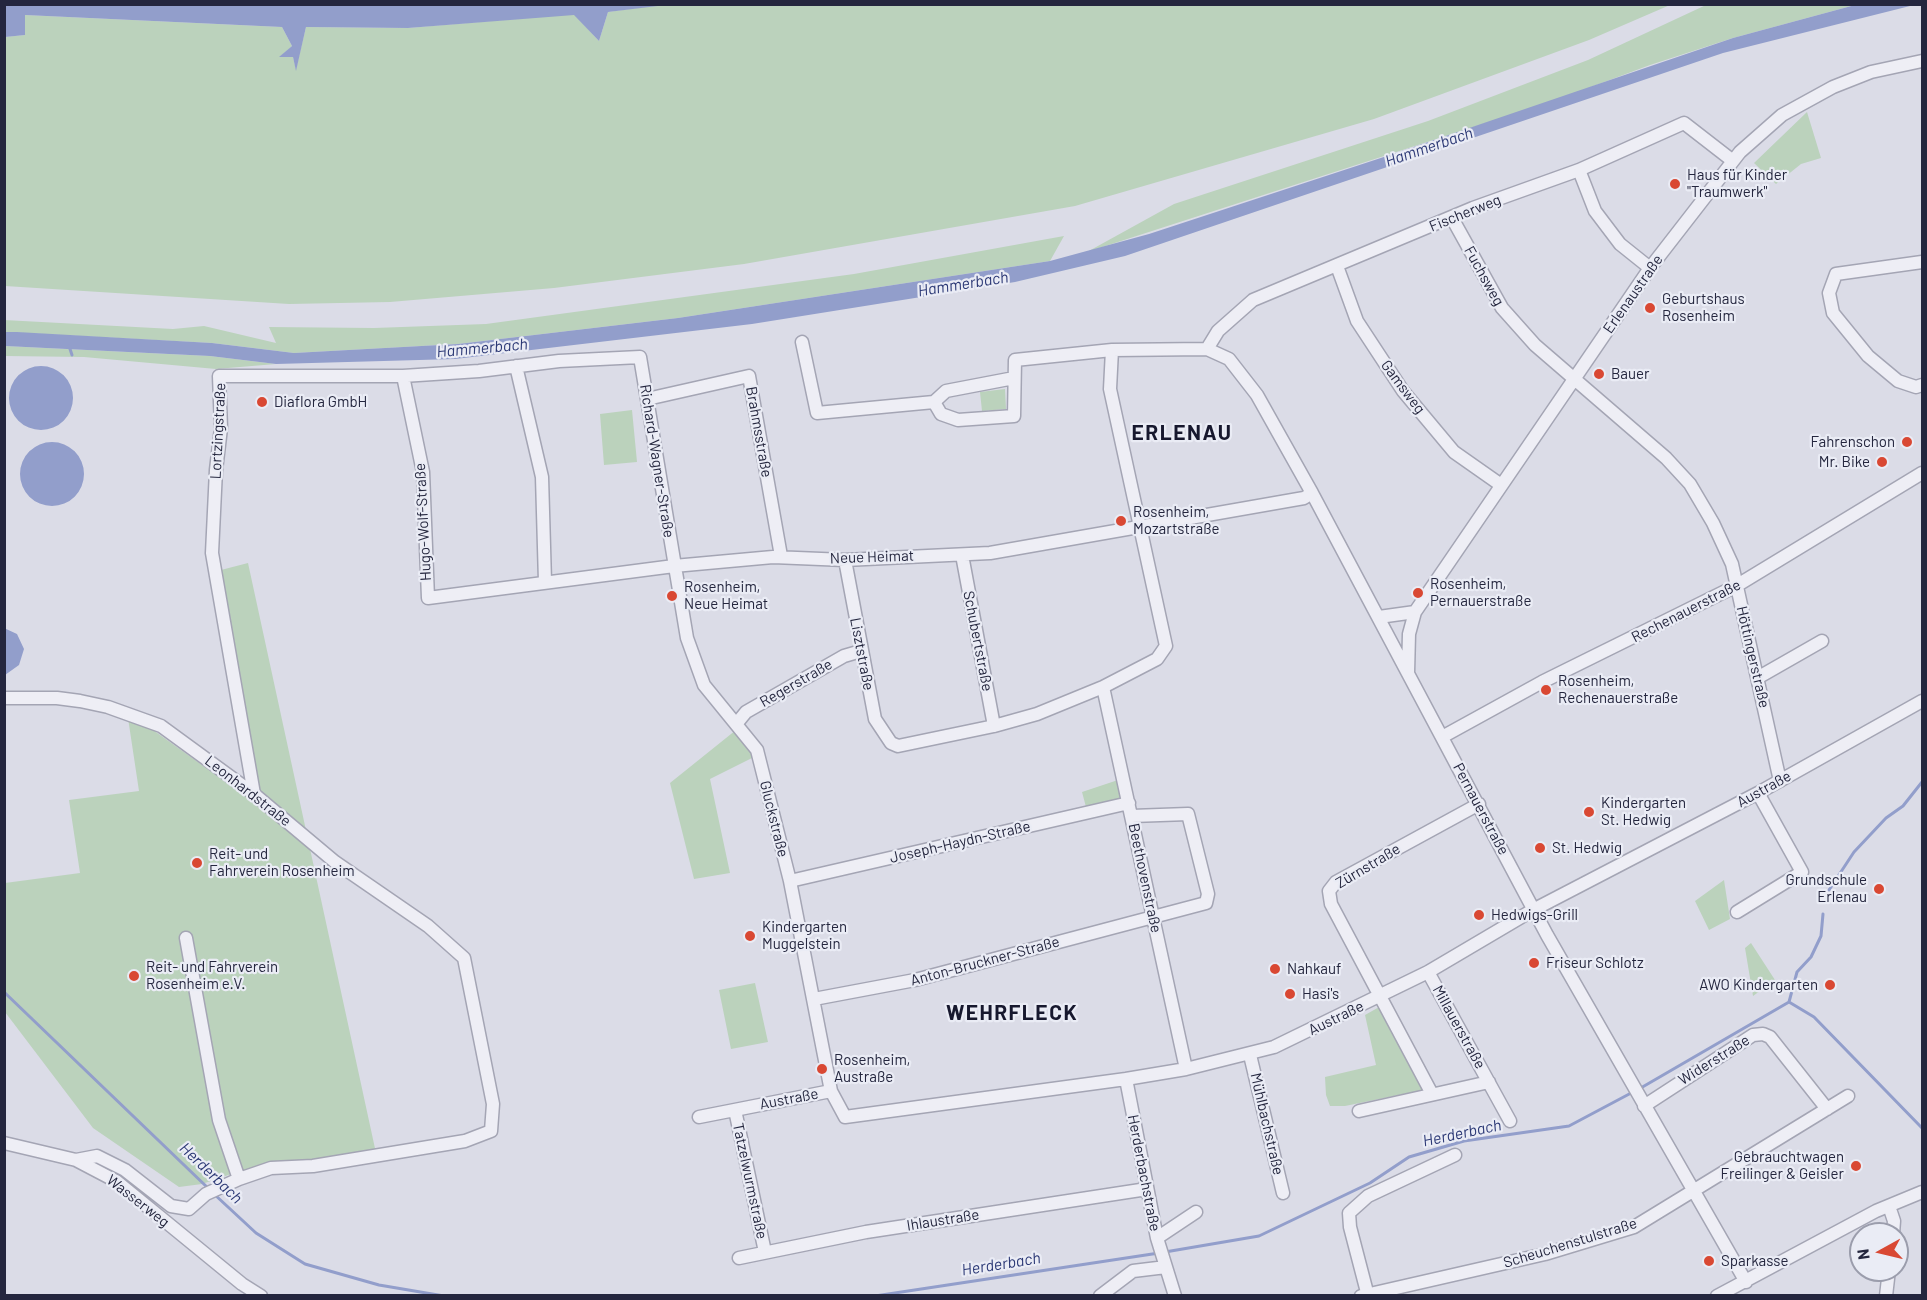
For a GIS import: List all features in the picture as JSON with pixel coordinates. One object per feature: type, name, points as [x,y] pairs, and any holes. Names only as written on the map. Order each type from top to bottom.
[{"type":"street","name":"Erlenaustraße","points":[[1408,673],[1409,634],[1415,612],[1650,268],[1733,161],[1759,133],[1804,102],[1871,72],[1923,61]]},
{"type":"street","name":"Fischerweg","points":[[1207,349],[1218,331],[1253,300],[1452,218],[1580,170],[1684,123],[1733,161]]},
{"type":"street","points":[[1580,170],[1595,211],[1620,243],[1650,268]]},
{"type":"street","name":"Fuchsweg","points":[[1452,218],[1502,308],[1534,345],[1573,380]]},
{"type":"street","points":[[1923,262],[1836,274],[1829,293],[1833,313],[1868,356],[1898,381],[1916,387],[1923,386]]},
{"type":"street","name":"Gamsweg","points":[[1337,266],[1357,321],[1403,391],[1454,452],[1501,485]]},
{"type":"street","points":[[802,342],[818,413],[934,402],[946,391],[1014,378]]},
{"type":"street","points":[[934,402],[941,414],[958,420],[1014,416],[1015,360],[1112,350],[1207,349]]},
{"type":"street","name":"Pernauerstraße","points":[[1207,349],[1229,359],[1257,395],[1479,804],[1533,910],[1746,1282]]},
{"type":"street","points":[[994,726],[1037,714],[1103,687],[1157,659],[1166,646],[1138,526],[1110,389],[1112,350]]},
{"type":"street","name":"Lortzingstraße","points":[[254,794],[212,553],[216,470],[221,428],[219,376],[403,376],[559,361],[640,357]]},
{"type":"street","name":"Richard-Wagner-Straße","points":[[640,357],[674,566]]},
{"type":"street","points":[[516,366],[542,477],[545,582]]},
{"type":"street","name":"Hugo-Wolf-Straße","points":[[403,376],[423,472],[428,598]]},
{"type":"street","name":"Brahmsstraße","points":[[647,399],[749,376],[781,556]]},
{"type":"street","name":"Höttingerstraße","points":[[1573,380],[1663,455],[1690,484],[1713,523],[1732,564],[1759,677],[1780,781]]},
{"type":"street","name":"Rechenauerstraße","points":[[1442,737],[1542,682],[1736,586],[1923,473]]},
{"type":"street","name":"Neue Heimat","points":[[428,598],[674,566],[781,556],[845,560],[990,553],[1304,498],[1312,493]]},
{"type":"street","name":"Schubertstraße","points":[[962,555],[994,726]]},
{"type":"street","name":"Lisztstraße","points":[[845,560],[875,719],[891,743],[898,746],[994,726]]},
{"type":"street","name":"Gluckstraße","points":[[674,566],[687,638],[704,685],[757,750],[790,881],[831,1091]]},
{"type":"street","points":[[1378,617],[1415,612]]},
{"type":"street","points":[[1759,677],[1822,641]]},
{"type":"street","name":"Regerstraße","points":[[737,723],[755,707],[844,656],[861,651]]},
{"type":"street","name":"Beethovenstraße","points":[[1103,687],[1186,1069]]},
{"type":"street","name":"Leonhardstraße","points":[[4,698],[57,698],[80,701],[140,717],[161,726],[254,794],[335,862],[428,926],[464,958],[493,1104],[491,1131],[465,1141],[420,1149]]},
{"type":"street","name":"Austraße","points":[[699,1117],[831,1091],[845,1117],[1126,1079],[1186,1069],[1275,1047],[1428,972],[1533,910],[1758,793],[1923,701]]},
{"type":"street","points":[[1737,912],[1802,872],[1758,793]]},
{"type":"street","name":"Zürnstraße","points":[[1380,995],[1332,904],[1329,891],[1336,882],[1479,804]]},
{"type":"street","name":"Joseph-Haydn-Straße","points":[[790,881],[1131,810],[1188,814],[1208,894],[1206,903],[1153,917]]},
{"type":"street","name":"Anton-Bruckner-Straße","points":[[814,999],[915,980],[1153,917]]},
{"type":"street","points":[[186,938],[219,1120],[239,1179]]},
{"type":"street","name":"Millauerstraße","points":[[1428,972],[1510,1121]]},
{"type":"street","points":[[1380,995],[1432,1094]]},
{"type":"street","name":"Widerstraße","points":[[1642,1103],[1753,1035],[1763,1034],[1770,1036],[1827,1109]]},
{"type":"street","name":"Mühlbachstraße","points":[[1250,1055],[1283,1193]]},
{"type":"street","name":"Herderbachstraße","points":[[1126,1079],[1157,1239],[1175,1296]]},
{"type":"street","name":"Millauerstraße","points":[[1359,1111],[1489,1082]]},
{"type":"street","name":"Scheuchenstulstraße","points":[[1365,1295],[1545,1254],[1634,1227],[1848,1096]]},
{"type":"street","name":"Tatzelwurmstraße","points":[[735,1110],[765,1252]]},
{"type":"street","points":[[4,1143],[76,1160]]},
{"type":"street","name":"Wasserweg","points":[[76,1160],[97,1156],[125,1170],[171,1206],[189,1209],[206,1194],[271,1168],[313,1166],[420,1149]]},
{"type":"street","points":[[1365,1295],[1349,1213],[1368,1196],[1455,1155]]},
{"type":"street","name":"Wasserweg","points":[[76,1160],[116,1181],[242,1284],[261,1296]]},
{"type":"street","name":"Ihlaustraße","points":[[739,1258],[866,1232],[1147,1189]]},
{"type":"street","points":[[1717,1296],[1889,1206],[1923,1192]]},
{"type":"street","points":[[1889,1206],[1894,1222]]},
{"type":"street","points":[[1157,1239],[1196,1212]]},
{"type":"street","points":[[1100,1296],[1132,1271],[1166,1266]]},
{"type":"green space","points":[[666,4],[1670,5],[1589,40],[1374,119],[1075,206],[744,264],[554,288],[390,302],[289,304],[5,286],[4,37],[25,35],[25,15],[282,27],[292,46],[280,57],[293,57],[296,69],[306,27],[408,28],[574,14],[599,41],[608,12]]},
{"type":"green space","points":[[1706,5],[1855,5],[1733,38],[1650,65],[1548,103],[1087,252],[1174,204],[1428,121],[1588,60]]},
{"type":"green space","points":[[1807,112],[1821,158],[1801,164],[1776,184],[1754,163]]},
{"type":"green space","points":[[1064,236],[1050,261],[678,318],[458,344],[294,353],[212,343],[5,332],[4,320],[173,329],[204,326],[276,343],[269,327],[374,328],[486,324],[854,274]]},
{"type":"green space","points":[[5,346],[210,356],[276,364],[216,369],[84,357],[5,356]]},
{"type":"green space","points":[[1005,389],[1006,409],[982,411],[980,392]]},
{"type":"green space","points":[[632,410],[637,462],[604,465],[600,414]]},
{"type":"green space","name":"Reit- und Fahrverein Rosenheim","points":[[248,563],[376,1153],[274,1164],[237,1172],[202,1184],[179,1187],[93,1128],[5,1012],[5,883],[80,873],[69,800],[139,791],[128,718],[146,725],[258,805],[221,570]]},
{"type":"green space","points":[[736,730],[754,757],[710,779],[730,873],[694,879],[670,783]]},
{"type":"green space","points":[[1121,779],[1123,799],[1086,807],[1082,792]]},
{"type":"green space","points":[[1724,880],[1730,919],[1709,930],[1695,901]]},
{"type":"green space","points":[[1751,943],[1775,980],[1753,996],[1745,948]]},
{"type":"green space","points":[[755,983],[768,1042],[731,1049],[719,990]]},
{"type":"green space","points":[[1381,1006],[1423,1090],[1345,1106],[1330,1106],[1326,1095],[1325,1077],[1376,1065],[1365,1015]]},
{"type":"water","points":[[5,4],[666,5],[608,12],[599,41],[574,15],[408,28],[306,27],[296,71],[293,57],[279,57],[292,46],[282,27],[25,15],[25,35],[5,37]]},
{"type":"water","name":"Hammerbach","points":[[1855,5],[1914,5],[1723,53],[1125,256],[1015,282],[752,324],[455,359],[276,364],[210,356],[5,346],[5,332],[212,343],[294,353],[458,344],[678,318],[1050,261],[1149,234],[1733,38]]},
{"type":"water","points":[[41,366],[53,368],[64,375],[71,386],[73,398],[71,410],[64,421],[53,428],[41,430],[29,428],[18,421],[11,410],[9,398],[11,386],[18,375],[29,368]]},
{"type":"water","points":[[52,442],[64,444],[75,451],[82,462],[84,474],[82,486],[75,497],[64,504],[52,506],[40,504],[29,497],[22,486],[20,474],[22,462],[29,451],[40,444]]},
{"type":"water","points":[[4,628],[17,634],[24,649],[19,665],[5,675]]},
{"type":"waterway","points":[[69,346],[72,355]]},
{"type":"waterway","points":[[1829,890],[1854,852],[1886,818],[1903,806],[1922,782]]},
{"type":"waterway","points":[[1789,1002],[1797,972],[1811,957],[1821,936],[1823,914]]},
{"type":"waterway","name":"Herderbach","points":[[4,992],[209,1189]]},
{"type":"waterway","name":"Herderbach","points":[[1639,1089],[1789,1002],[1814,1017],[1922,1128]]},
{"type":"waterway","name":"Herderbach","points":[[1165,1252],[1259,1236],[1370,1183],[1409,1157],[1464,1141],[1569,1126],[1633,1092]]},
{"type":"waterway","name":"Herderbach","points":[[214,1194],[256,1233],[305,1264],[379,1285],[444,1296]]},
{"type":"waterway","name":"Herderbach","points":[[875,1296],[1159,1253]]},
{"type":"place","name":"Haus für Kinder \"Traumwerk\"","points":[[1675,184]]},
{"type":"place","name":"Geburtshaus Rosenheim","points":[[1650,308]]},
{"type":"place","name":"Bauer","points":[[1599,374]]},
{"type":"place","name":"Diaflora GmbH","points":[[262,402]]},
{"type":"place","name":"Fahrenschon","points":[[1907,442]]},
{"type":"place","name":"Mr. Bike","points":[[1882,462]]},
{"type":"place","name":"Rosenheim, Mozartstraße","points":[[1121,521]]},
{"type":"place","name":"Rosenheim, Pernauerstraße","points":[[1418,593]]},
{"type":"place","name":"Rosenheim, Neue Heimat","points":[[672,596]]},
{"type":"place","name":"Rosenheim, Rechenauerstraße","points":[[1546,690]]},
{"type":"place","name":"Kindergarten St. Hedwig","points":[[1589,812]]},
{"type":"place","name":"St. Hedwig","points":[[1540,848]]},
{"type":"place","name":"Reit- und Fahrverein Rosenheim","points":[[197,863]]},
{"type":"place","name":"Grundschule Erlenau","points":[[1879,889]]},
{"type":"place","name":"Hedwigs-Grill","points":[[1479,915]]},
{"type":"place","name":"Kindergarten Muggelstein","points":[[750,936]]},
{"type":"place","name":"Friseur Schlotz","points":[[1534,963]]},
{"type":"place","name":"Nahkauf","points":[[1275,969]]},
{"type":"place","name":"Reit- und Fahrverein Rosenheim e.V.","points":[[134,976]]},
{"type":"place","name":"AWO Kindergarten","points":[[1830,985]]},
{"type":"place","name":"Hasi's","points":[[1290,994]]},
{"type":"place","name":"Rosenheim, Austraße","points":[[822,1069]]},
{"type":"place","name":"Gebrauchtwagen Freilinger & Geisler","points":[[1856,1166]]},
{"type":"place","name":"Sparkasse","points":[[1709,1261]]},
{"type":"district","name":"ERLENAU","points":[[1182,433]]},
{"type":"district","name":"WEHRFLECK","points":[[1012,1013]]}]
